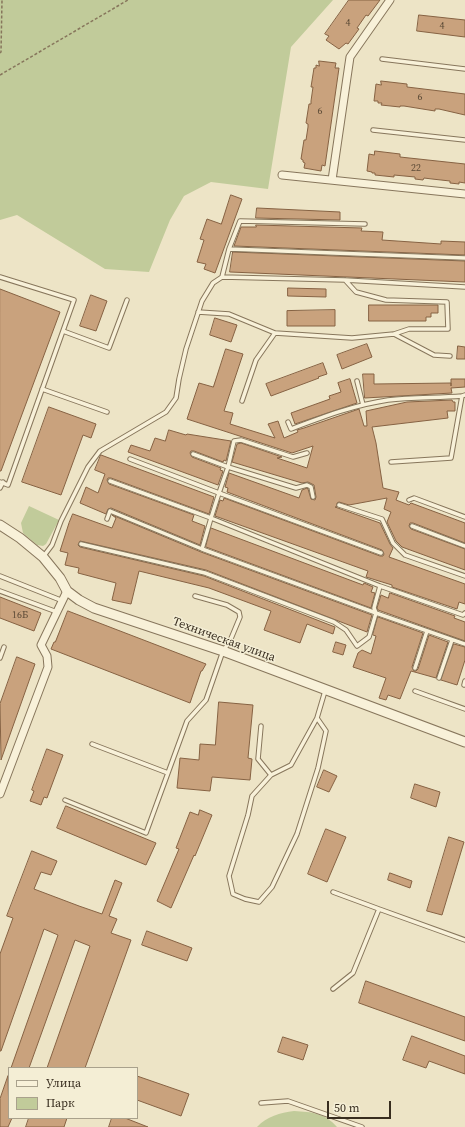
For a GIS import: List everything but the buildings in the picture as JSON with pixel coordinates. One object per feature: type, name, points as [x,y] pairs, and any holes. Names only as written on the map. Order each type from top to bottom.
[{"type":"street","points":[[332,180],[350,57],[390,0]]},
{"type":"street","points":[[282,175],[465,194]]},
{"type":"street","name":"Техническая улица","points":[[0,525],[20,538],[43,557],[60,578],[67,590],[78,600],[94,608],[223,651],[465,742]]},
{"type":"street","points":[[0,794],[48,667],[46,656],[41,645],[67,590]]},
{"type":"lane","points":[[382,59],[465,69]]},
{"type":"lane","points":[[373,130],[465,140]]},
{"type":"lane","points":[[222,277],[229,249],[240,221],[365,224]]},
{"type":"lane","points":[[229,249],[465,258]]},
{"type":"lane","points":[[0,277],[74,300],[8,485],[1,482],[0,488]]},
{"type":"lane","points":[[43,557],[52,545],[61,522],[88,467],[100,451],[166,412],[176,398],[186,349],[202,301],[213,282],[222,277],[346,280],[465,287]]},
{"type":"lane","points":[[198,312],[229,314],[274,333],[352,338],[394,334],[409,329],[448,329],[447,302],[386,300],[356,292],[346,280]]},
{"type":"lane","points":[[63,331],[108,348],[127,300]]},
{"type":"lane","points":[[242,401],[256,360],[274,333]]},
{"type":"lane","points":[[394,334],[434,355],[450,356]]},
{"type":"lane","points":[[357,381],[364,405]]},
{"type":"lane","points":[[42,389],[107,412]]},
{"type":"lane","points":[[288,422],[291,429],[326,416],[364,405],[389,400],[463,395],[450,458],[391,462]]},
{"type":"lane","points":[[202,549],[228,467],[234,441],[241,440],[293,457],[307,453]]},
{"type":"lane","points":[[193,454],[228,467],[296,488],[307,485],[311,487],[313,497]]},
{"type":"lane","points":[[130,459],[381,553]]},
{"type":"lane","points":[[110,481],[211,518],[380,586],[463,615],[465,613]]},
{"type":"lane","points":[[409,500],[414,498],[465,517]]},
{"type":"lane","points":[[339,506],[382,519],[393,543],[405,555],[465,576]]},
{"type":"lane","points":[[106,519],[110,511],[202,549],[465,644]]},
{"type":"lane","points":[[412,526],[465,546]]},
{"type":"lane","points":[[81,544],[212,576],[334,622],[346,630],[357,646],[369,637],[376,613],[374,608],[380,586]]},
{"type":"lane","points":[[0,576],[62,600]]},
{"type":"lane","points":[[0,591],[57,612]]},
{"type":"lane","points":[[65,800],[146,833],[187,721],[206,700],[223,651],[230,641],[240,617],[239,612],[226,605],[195,596]]},
{"type":"lane","points":[[415,668],[427,631]]},
{"type":"lane","points":[[439,678],[452,640]]},
{"type":"lane","points":[[0,658],[4,647]]},
{"type":"lane","points":[[317,718],[326,731],[318,768],[297,834],[272,887],[259,902],[245,899],[233,894],[229,876],[248,815],[252,796],[271,775],[291,765],[317,718],[325,690]]},
{"type":"lane","points":[[415,691],[465,709]]},
{"type":"lane","points":[[261,726],[258,759],[271,775]]},
{"type":"lane","points":[[92,744],[168,773]]},
{"type":"lane","points":[[333,892],[465,940]]},
{"type":"lane","points":[[333,989],[353,974],[379,908]]},
{"type":"lane","points":[[261,1103],[288,1101],[362,1127]]},
{"type":"path","points":[[0,53],[2,0]]},
{"type":"path","points":[[0,75],[128,0]]},
{"type":"green space","points":[[0,0],[333,0],[291,47],[268,189],[211,182],[184,196],[170,220],[149,272],[105,269],[17,215],[0,220]]},
{"type":"green space","points":[[29,506],[59,520],[46,544],[43,546],[37,545],[23,533],[21,523]]},
{"type":"green space","points":[[294,1111],[318,1114],[328,1119],[337,1127],[257,1127],[265,1120],[274,1116]]}]
